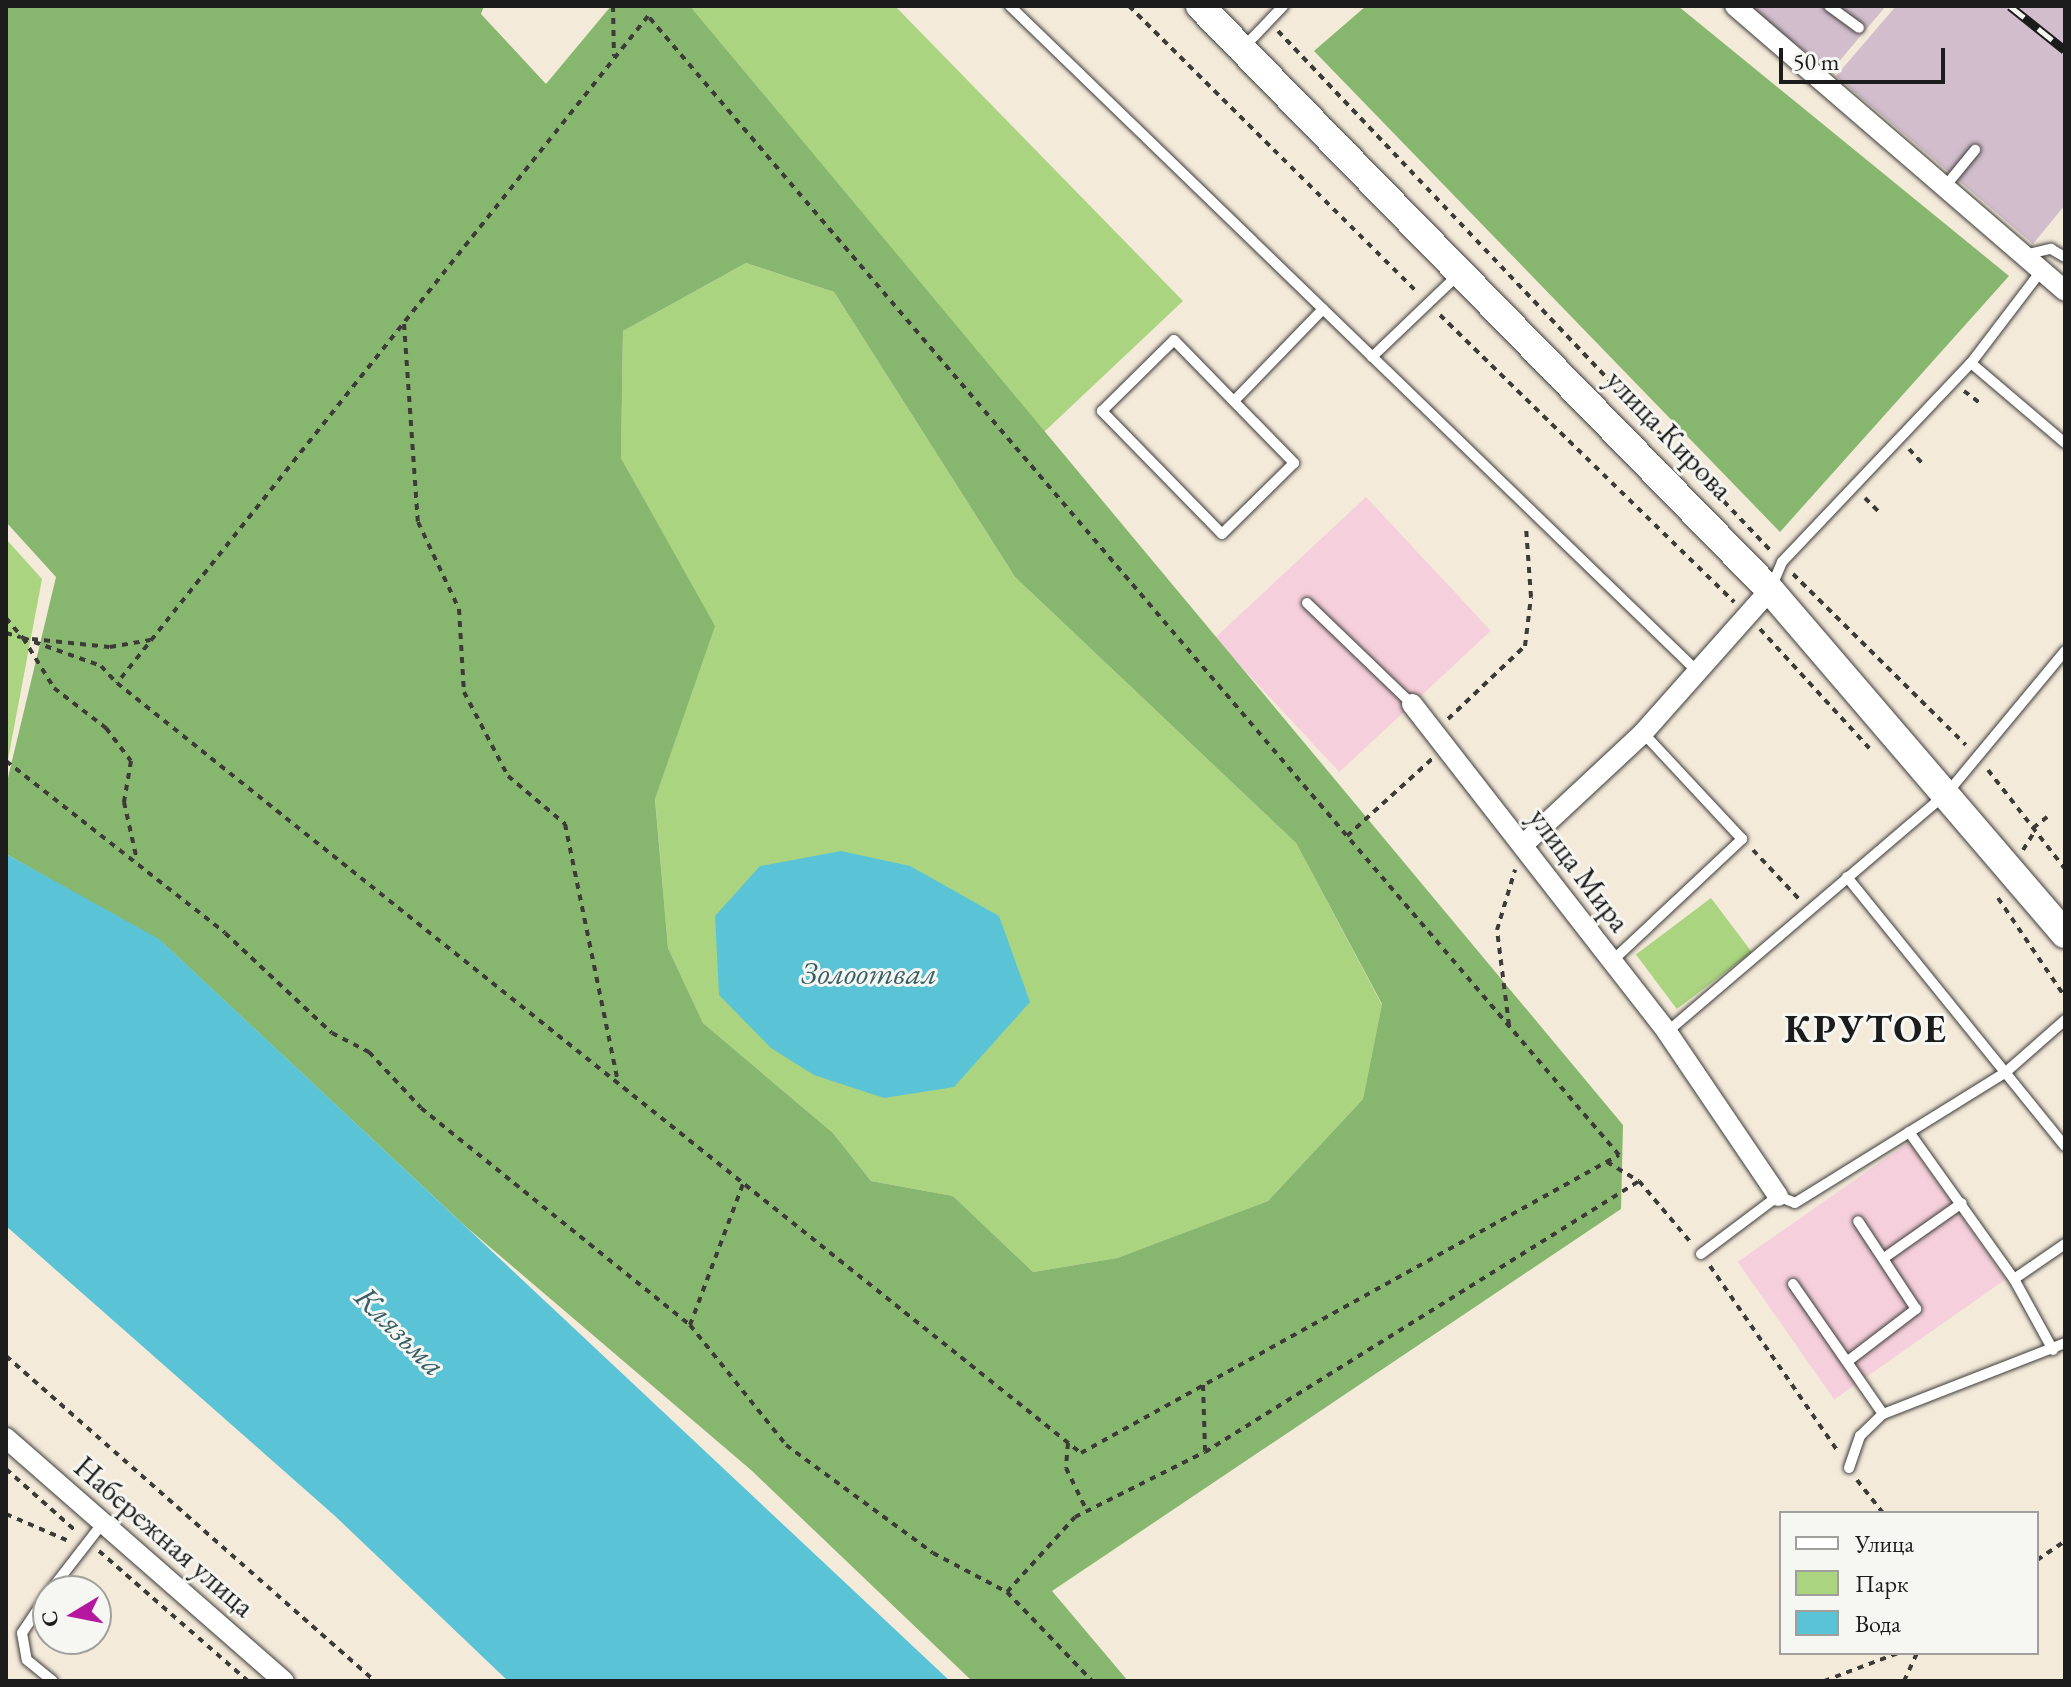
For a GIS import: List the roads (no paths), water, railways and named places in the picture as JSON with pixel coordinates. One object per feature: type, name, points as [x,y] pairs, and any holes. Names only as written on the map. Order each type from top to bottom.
[{"type":"street","name":"улица Кирова","points":[[1200,6],[1463,270],[1770,590],[2061,920]]},
{"type":"street","points":[[1735,6],[1948,183],[2065,291]]},
{"type":"street","points":[[1523,845],[1643,733],[1770,590]]},
{"type":"street","name":"улица Мира","points":[[1412,704],[1667,1032],[1778,1196]]},
{"type":"street","name":"Набережная улица","points":[[6,1438],[284,1681]]},
{"type":"lane","points":[[1010,6],[1698,672]]},
{"type":"lane","points":[[1242,48],[1283,6]]},
{"type":"lane","points":[[1829,6],[1859,28]]},
{"type":"lane","points":[[1948,183],[1975,150]]},
{"type":"lane","points":[[2024,255],[2051,249],[2065,257]]},
{"type":"lane","points":[[1372,357],[1463,270]]},
{"type":"lane","points":[[1770,590],[1782,562],[1971,363],[2041,271]]},
{"type":"lane","points":[[1234,401],[1323,309]]},
{"type":"lane","points":[[1174,340],[1234,401],[1294,463],[1222,534],[1102,411],[1174,340]]},
{"type":"lane","points":[[1971,363],[2065,443]]},
{"type":"lane","name":"улица Мира","points":[[1307,603],[1412,704]]},
{"type":"lane","points":[[1667,1032],[1948,792],[2065,651]]},
{"type":"lane","points":[[1611,962],[1742,839],[1643,733]]},
{"type":"lane","points":[[1847,877],[2065,1146]]},
{"type":"lane","points":[[1701,1254],[1778,1196],[1795,1203],[2006,1072],[2065,1020]]},
{"type":"lane","points":[[1909,1132],[2014,1279],[2053,1350]]},
{"type":"lane","points":[[1884,1258],[1962,1203]]},
{"type":"lane","points":[[1848,1361],[1916,1309],[1858,1221]]},
{"type":"lane","points":[[2014,1279],[2065,1244]]},
{"type":"lane","points":[[1793,1284],[1883,1414]]},
{"type":"lane","points":[[1849,1468],[1860,1436],[1883,1414],[2065,1343]]},
{"type":"lane","points":[[61,1575],[83,1543],[102,1524]]},
{"type":"lane","points":[[32,1618],[22,1633],[27,1660],[53,1681]]},
{"type":"water","name":"Золоотвал","points":[[841,851],[910,866],[999,916],[1030,1002],[954,1087],[884,1098],[814,1075],[771,1048],[719,995],[715,916],[760,866]]},
{"type":"water","name":"Клязьма","points":[[6,854],[159,939],[950,1681],[508,1681],[335,1516],[6,1226]]},
{"type":"railway","points":[[2010,6],[2065,50]]},
{"type":"district","name":"КРУТОЕ","points":[[1866,1029]]}]
